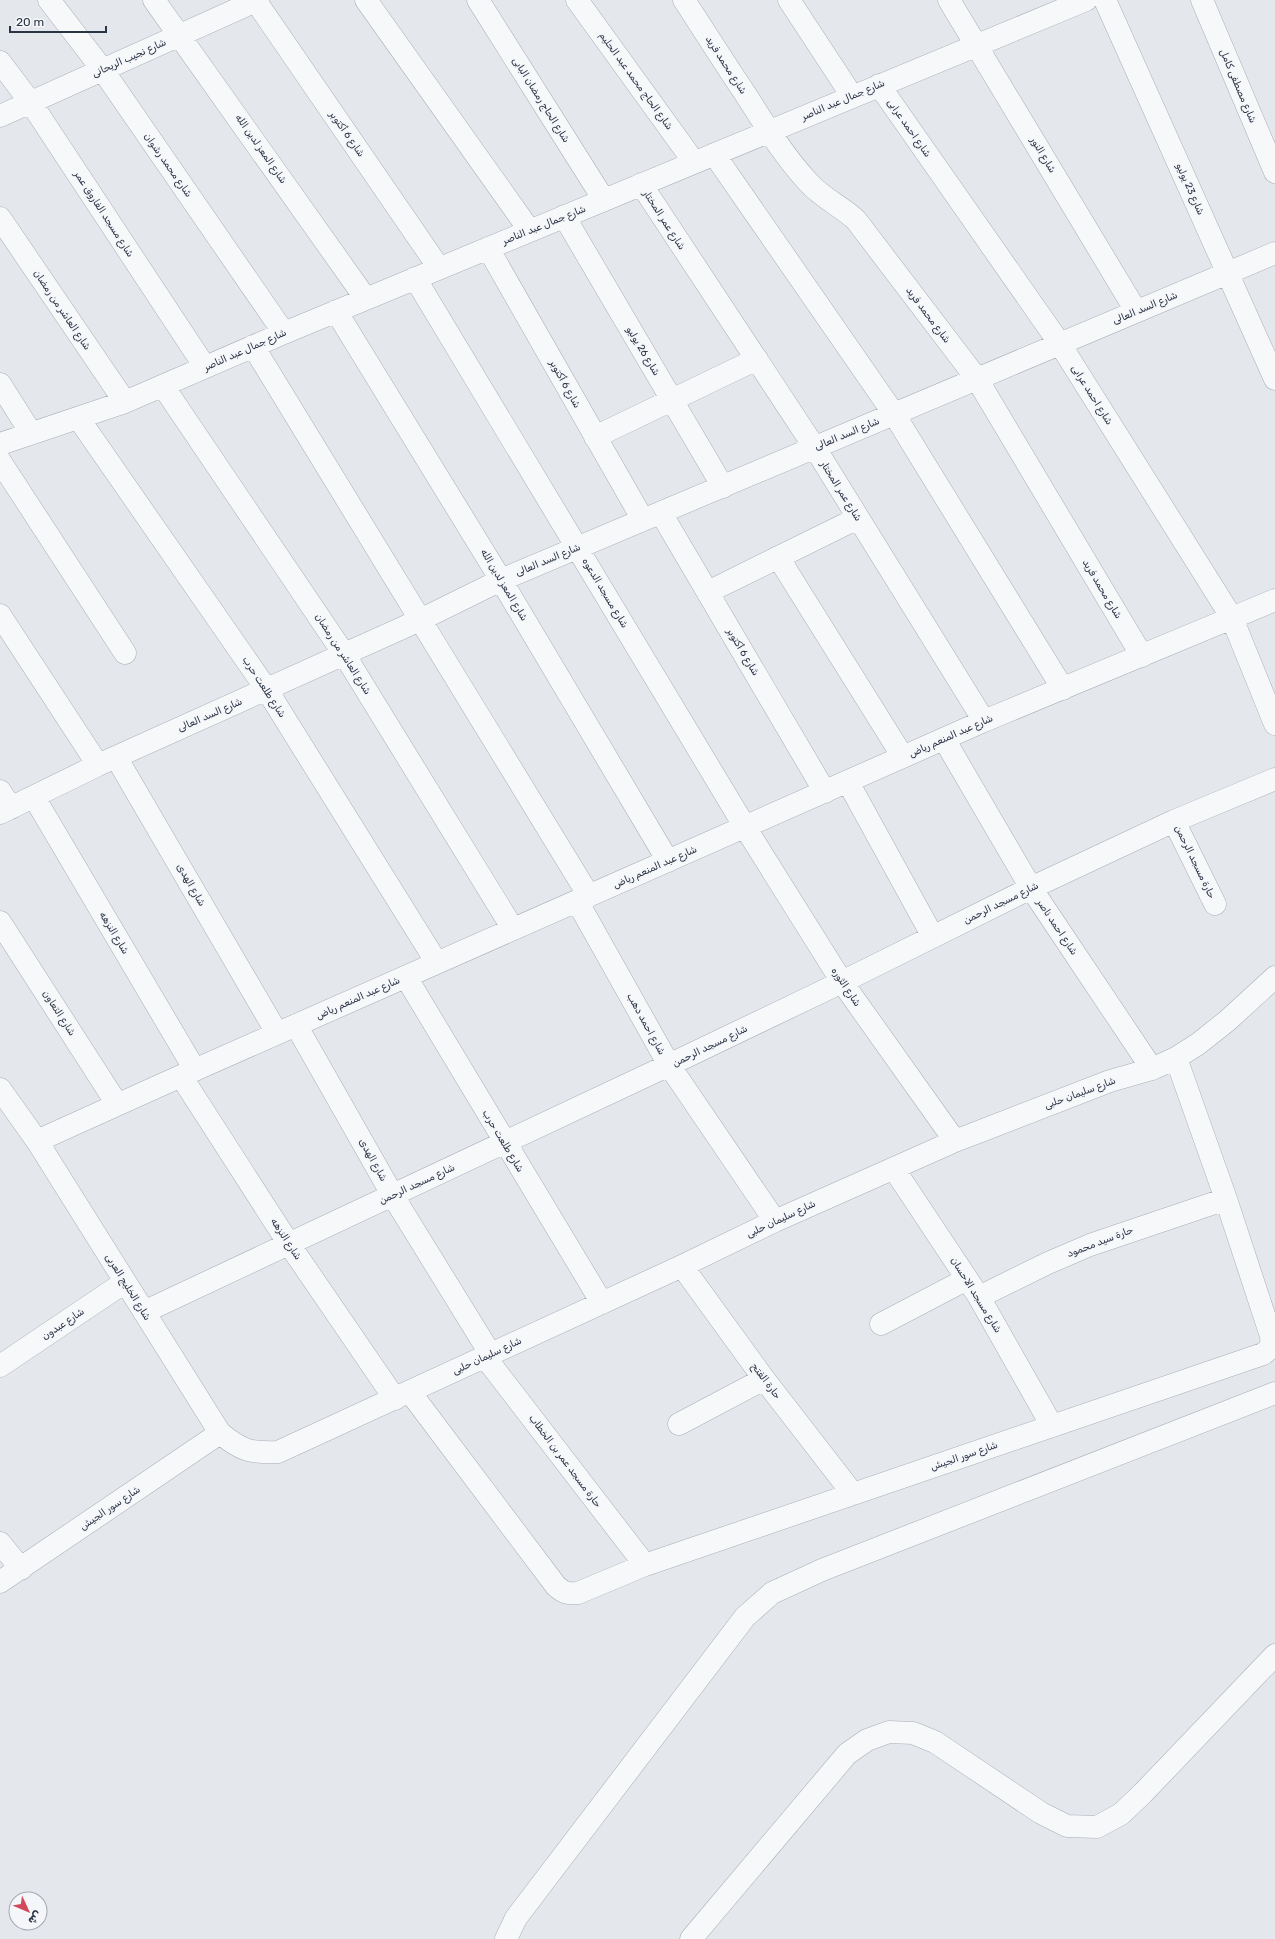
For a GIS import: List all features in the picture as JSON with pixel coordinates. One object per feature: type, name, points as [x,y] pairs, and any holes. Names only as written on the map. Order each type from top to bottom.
[{"type":"street","name":"شارع محمد رشوان","points":[[49,0],[102,69],[284,332]]},
{"type":"street","name":"شارع المعز لدين الله","points":[[154,0],[366,299]]},
{"type":"street","name":"شارع نجيب الريحانى","points":[[0,116],[256,0]]},
{"type":"street","name":"شارع 6 أكتوبر","points":[[256,0],[439,268]]},
{"type":"street","points":[[366,0],[530,231]]},
{"type":"street","name":"شارع الحاج رمضان البابى","points":[[478,0],[604,200]]},
{"type":"street","name":"شارع الحاج محمد عبد الحليم","points":[[577,0],[694,162]]},
{"type":"street","name":"شارع محمد فريد","points":[[684,0],[768,131],[809,183],[831,203],[847,212],[856,220],[977,379],[1142,656]]},
{"type":"street","points":[[789,0],[852,96]]},
{"type":"street","name":"شارع النور","points":[[949,0],[977,44],[1136,311]]},
{"type":"street","name":"شارع جمال عبد الناصر","points":[[0,444],[79,419],[125,402],[284,332],[1086,0]]},
{"type":"street","name":"شارع 23 يوليو","points":[[1106,0],[1275,379]]},
{"type":"street","name":"شارع مصطفى كامل","points":[[1202,0],[1275,172]]},
{"type":"street","name":"شارع مسجد الفاروق عمر","points":[[0,62],[31,103],[204,367]]},
{"type":"street","name":"شارع احمد عرابى","points":[[879,85],[1060,344],[1232,618],[1275,724]]},
{"type":"street","points":[[714,154],[894,414],[1063,689]]},
{"type":"street","name":"شارع عمر المختار","points":[[641,184],[815,448],[984,721]]},
{"type":"street","name":"شارع 26 يوليو","points":[[564,216],[723,487]]},
{"type":"street","name":"شارع العاشر من رمضان","points":[[0,218],[125,402]]},
{"type":"street","name":"شارع 6 أكتوبر","points":[[488,248],[595,437],[708,592],[825,792]]},
{"type":"street","name":"شارع السد العالى","points":[[4,804],[34,797],[107,761],[420,620],[501,580],[1275,253]]},
{"type":"street","name":"شارع مسجد الدعوه","points":[[415,278],[745,827]]},
{"type":"street","name":"شارع المعز لدين الله","points":[[336,311],[501,580],[668,861]]},
{"type":"street","points":[[253,346],[420,620],[583,899]]},
{"type":"street","points":[[595,437],[756,359]]},
{"type":"street","points":[[0,384],[31,433]]},
{"type":"street","name":"شارع العاشر من رمضان","points":[[163,386],[344,654],[513,929]]},
{"type":"street","name":"شارع طلعت حرب","points":[[79,419],[267,690],[438,963]]},
{"type":"street","points":[[0,461],[125,653]]},
{"type":"street","points":[[708,592],[858,518]]},
{"type":"street","points":[[778,557],[903,757]]},
{"type":"street","name":"شارع عبد المنعم رياض","points":[[37,1141],[117,1104],[984,721],[1275,600]]},
{"type":"street","name":"شارع الهدى","points":[[0,615],[107,761],[287,1029],[393,1196],[488,1356]]},
{"type":"street","name":"شارع احمد ناصر","points":[[944,739],[1031,888],[1152,1069]]},
{"type":"street","name":"شارع مسجد الرحمن","points":[[144,1312],[669,1065],[842,982],[1031,888],[1174,821],[1275,779]]},
{"type":"street","points":[[848,782],[933,937]]},
{"type":"street","name":"شارع النزهه","points":[[34,797],[188,1073],[289,1244],[402,1395],[562,1592],[570,1594],[578,1593],[645,1565]]},
{"type":"street","name":"حارة مسجد الرحمن","points":[[1174,821],[1215,904]]},
{"type":"street","name":"شارع الثوره","points":[[745,827],[842,982],[956,1141]]},
{"type":"street","name":"شارع احمد دهب","points":[[583,899],[669,1065],[775,1221]]},
{"type":"street","name":"شارع التعاون","points":[[0,922],[117,1104]]},
{"type":"street","name":"شارع طلعت حرب","points":[[406,977],[504,1143],[602,1303]]},
{"type":"street","name":"شارع سليمان حلبى","points":[[278,1452],[682,1266],[775,1221],[956,1141],[1110,1081],[1152,1069],[1176,1058],[1198,1044],[1227,1021],[1275,977]]},
{"type":"street","points":[[1176,1058],[1226,1199]]},
{"type":"street","name":"شارع الخليج العربى","points":[[0,1088],[37,1141],[220,1433],[235,1446],[254,1453],[278,1452]]},
{"type":"street","name":"شارع مسجد الاحسان","points":[[894,1169],[979,1297],[1052,1426]]},
{"type":"street","name":"حارة سيد محمود","points":[[979,1297],[1048,1263],[1090,1245],[1226,1199]]},
{"type":"street","name":"شارع سور الجيش","points":[[645,1565],[1263,1354],[1269,1350],[1272,1343],[1271,1336],[1226,1199]]},
{"type":"street","name":"حارة الفتح","points":[[682,1266],[764,1379],[853,1494]]},
{"type":"street","points":[[881,1324],[967,1279]]},
{"type":"street","name":"شارع عبدون","points":[[0,1366],[125,1282]]},
{"type":"street","name":"حارة مسجد عمر بن الخطاب","points":[[488,1356],[645,1565]]},
{"type":"street","points":[[679,1424],[764,1379]]},
{"type":"street","points":[[506,1939],[516,1918],[745,1616],[772,1593],[822,1570],[1275,1393]]},
{"type":"street","name":"شارع سور الجيش","points":[[0,1582],[220,1433]]},
{"type":"street","points":[[0,1543],[21,1569]]},
{"type":"street","points":[[691,1939],[847,1754],[866,1740],[889,1732],[913,1733],[935,1742],[1047,1816],[1067,1826],[1097,1827],[1121,1814],[1143,1793],[1275,1655]]}]
